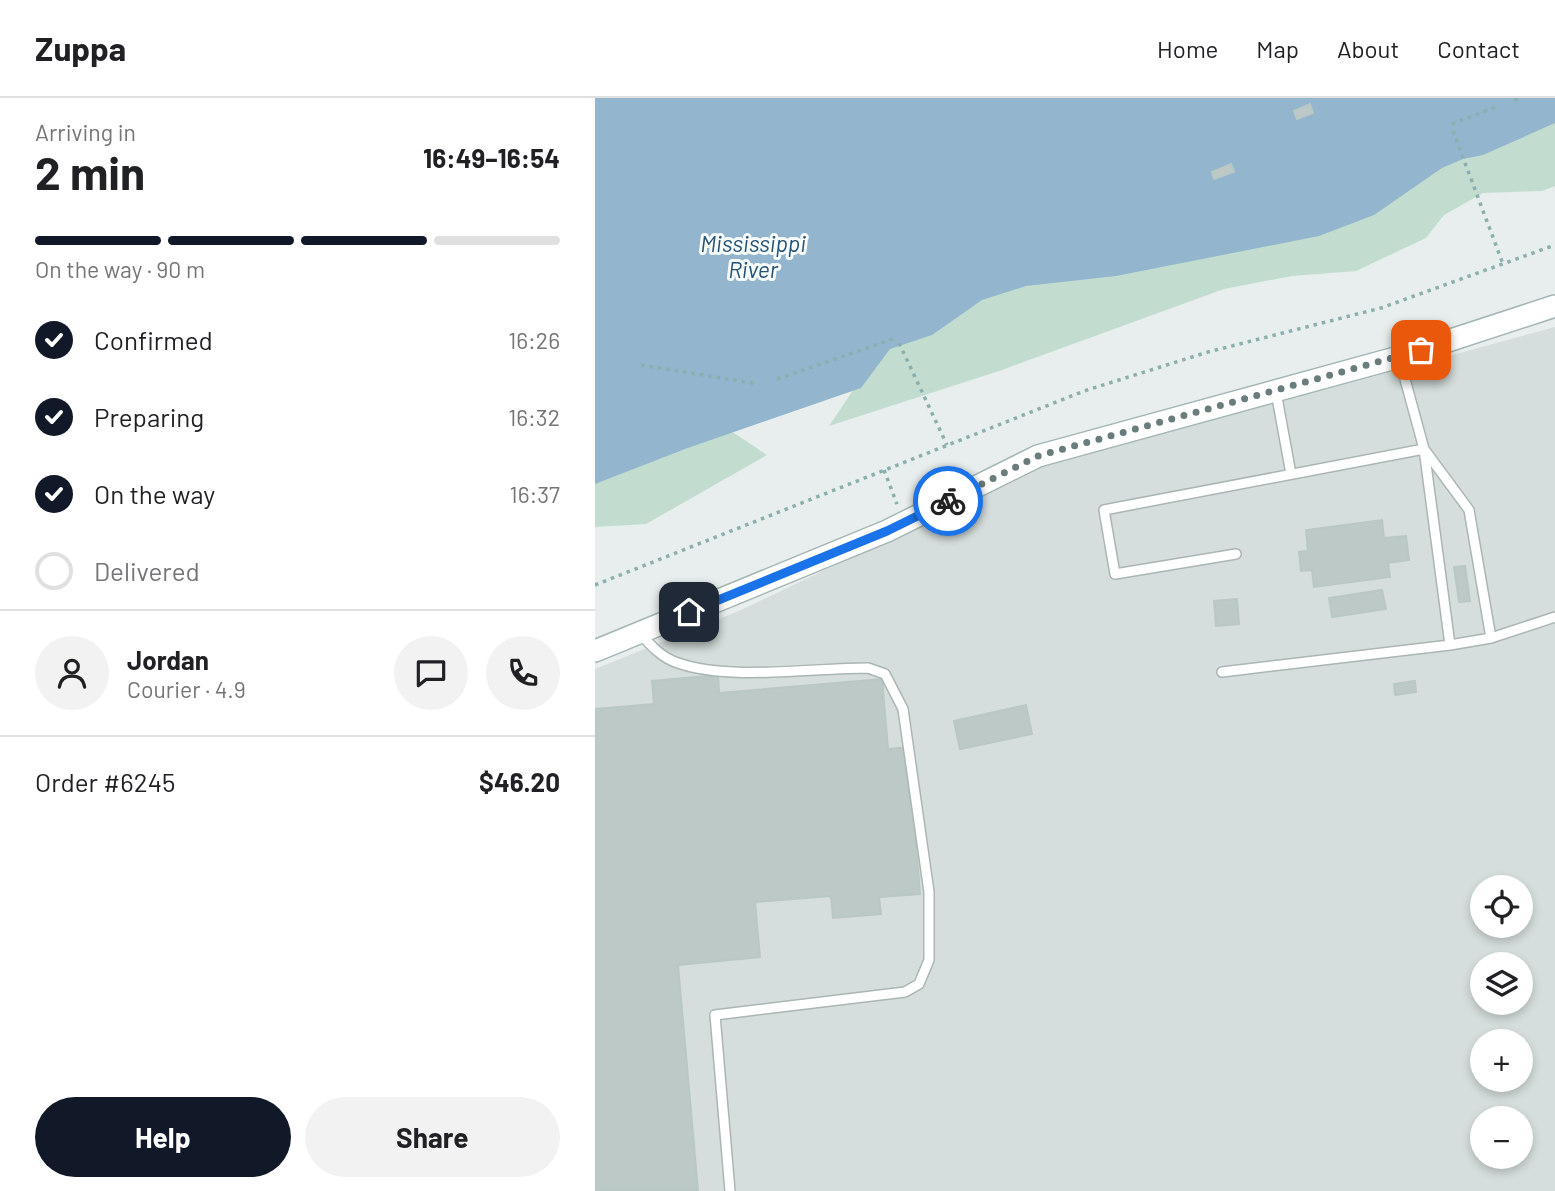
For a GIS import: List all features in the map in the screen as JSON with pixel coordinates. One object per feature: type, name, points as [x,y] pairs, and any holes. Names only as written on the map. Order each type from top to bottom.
[{"type":"main road","points":[[595,651],[905,522],[1038,456],[1399,357],[1555,306]]},
{"type":"lane","points":[[1399,357],[1424,449],[1450,645]]},
{"type":"lane","points":[[1276,390],[1291,474]]},
{"type":"lane","points":[[1236,554],[1115,574],[1104,510],[1424,449]]},
{"type":"lane","points":[[1424,449],[1469,510],[1491,638]]},
{"type":"lane","points":[[1222,672],[1450,645],[1491,638],[1555,617]]},
{"type":"lane","points":[[640,633],[654,649],[676,663],[725,672],[868,668],[885,674],[902,709],[911,756],[929,892],[929,960],[919,984],[905,992],[715,1015],[730,1191]]},
{"type":"path","points":[[1453,124],[1496,107]]},
{"type":"path","points":[[1453,131],[1503,264]]},
{"type":"path","points":[[595,585],[1084,391],[1208,352],[1381,308],[1555,245]]},
{"type":"path","points":[[777,379],[893,339]]},
{"type":"path","points":[[899,343],[947,445]]},
{"type":"path","points":[[641,365],[758,384]]},
{"type":"path","points":[[884,470],[905,522]]},
{"type":"shaded area","points":[[1555,327],[1555,1191],[595,1191],[595,669],[741,610],[1041,467]]},
{"type":"green space","points":[[1555,98],[1555,186],[1542,191],[1483,193],[1444,215],[1426,238],[1356,271],[1292,276],[1224,289],[999,371],[829,426],[864,374],[909,322]]},
{"type":"green space","points":[[719,423],[767,455],[646,524],[595,527],[595,467]]},
{"type":"water","name":"Mississippi River","points":[[595,98],[1555,98],[1555,123],[1483,155],[1463,159],[1442,168],[1374,215],[1319,236],[1116,276],[1026,286],[982,300],[932,335],[890,349],[861,388],[685,449],[595,484]]},
{"type":"building","points":[[1310,104],[1313,113],[1297,119],[1294,111]]},
{"type":"building","points":[[1231,164],[1234,172],[1214,179],[1212,172]]},
{"type":"building","points":[[1382,520],[1384,538],[1406,536],[1409,560],[1388,563],[1390,577],[1314,587],[1312,570],[1301,571],[1299,552],[1308,551],[1306,530]]},
{"type":"building","points":[[1465,566],[1470,601],[1459,602],[1454,567]]},
{"type":"building","points":[[1382,590],[1386,609],[1332,617],[1329,598]]},
{"type":"building","points":[[1237,599],[1239,624],[1216,626],[1214,601]]},
{"type":"building","points":[[718,675],[719,693],[882,679],[888,749],[908,747],[920,894],[879,897],[881,914],[833,918],[831,896],[755,902],[760,957],[678,965],[698,1191],[595,1191],[595,709],[654,704],[652,681]]},
{"type":"building","points":[[1415,681],[1416,692],[1395,695],[1394,684]]},
{"type":"building","points":[[1026,705],[1032,734],[960,749],[954,721]]},
{"type":"way so far","points":[[948,501],[1038,456],[1421,350]]},
{"type":"route","points":[[689,612],[887,531],[948,501]]}]
